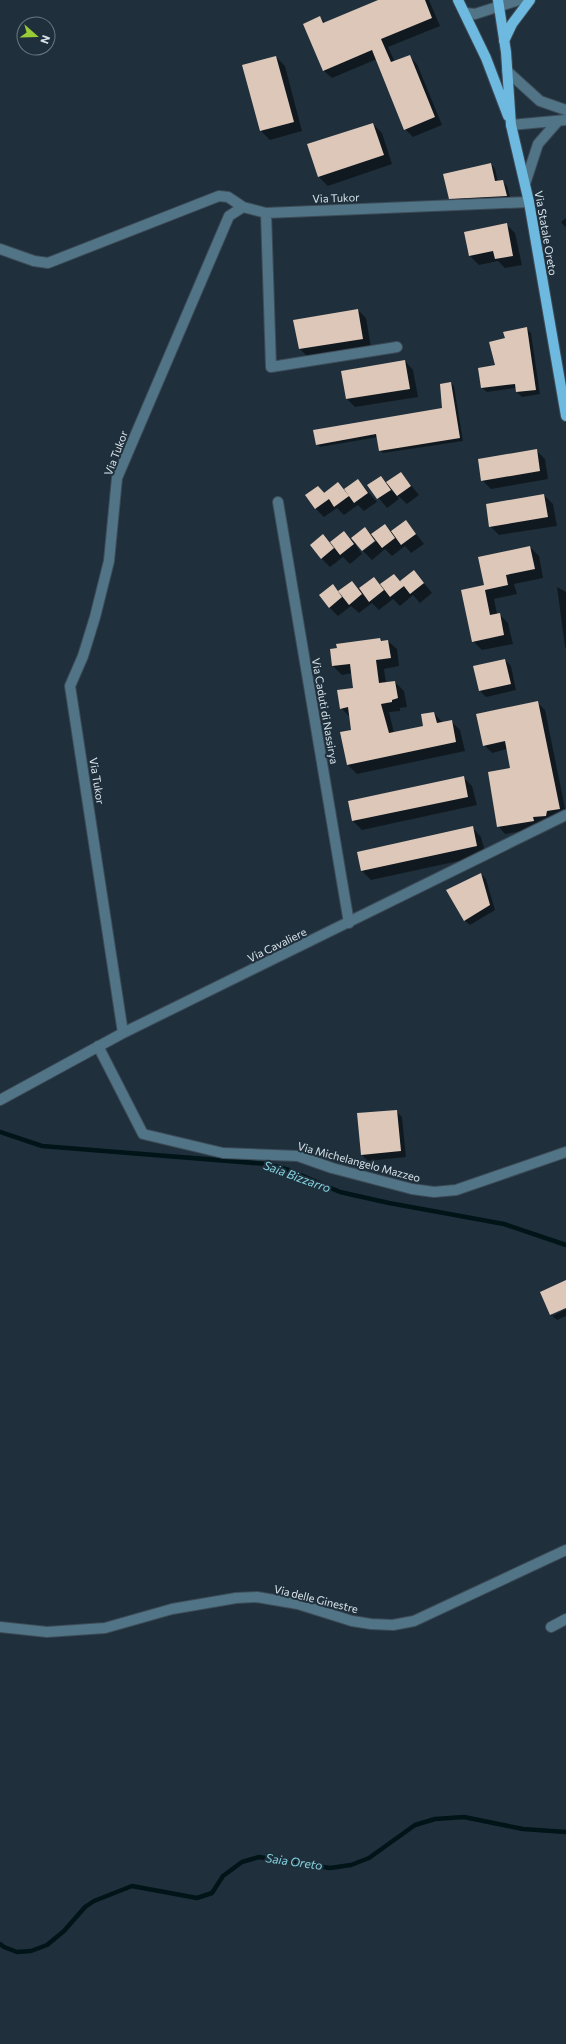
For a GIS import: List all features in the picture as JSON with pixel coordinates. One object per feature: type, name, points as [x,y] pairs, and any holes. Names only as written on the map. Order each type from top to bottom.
[{"type":"main road","points":[[504,41],[512,24],[530,0]]},
{"type":"main road","points":[[460,1],[486,58],[511,125]]},
{"type":"main road","points":[[499,3],[504,41],[511,125]]},
{"type":"main road","name":"Via Statale Oreto","points":[[511,125],[529,202],[566,416]]},
{"type":"street","points":[[466,13],[475,14],[499,3],[519,0]]},
{"type":"street","points":[[507,72],[540,101],[566,110]]},
{"type":"street","points":[[511,125],[562,120]]},
{"type":"street","points":[[525,184],[538,144],[562,120]]},
{"type":"street","points":[[0,249],[34,261],[48,263],[219,196],[228,197],[243,207]]},
{"type":"street","name":"Via Tukor","points":[[123,1033],[70,686],[83,656],[95,617],[108,561],[117,478],[229,216],[243,207],[266,213],[529,202]]},
{"type":"street","points":[[266,213],[271,367],[397,347]]},
{"type":"street","name":"Via Caduti di Nassirya","points":[[278,502],[349,923]]},
{"type":"street","name":"Via Cavaliere","points":[[0,1100],[123,1033],[566,815]]},
{"type":"street","name":"Via Michelangelo Mazzeo","points":[[98,1046],[144,1134],[223,1153],[298,1156],[332,1168],[405,1187],[434,1192],[456,1190],[566,1152]]},
{"type":"street","name":"Via delle Ginestre","points":[[0,1627],[47,1632],[105,1628],[172,1609],[236,1598],[257,1597],[298,1604],[352,1621],[393,1625],[414,1621],[566,1550]]},
{"type":"street","points":[[551,1627],[566,1619]]},
{"type":"building","points":[[378,0],[425,0],[432,18],[381,39],[391,62],[410,55],[435,117],[404,130],[372,50],[323,71],[303,24],[320,16],[323,23]]},
{"type":"building","points":[[276,56],[294,122],[260,131],[242,65]]},
{"type":"building","points":[[373,123],[384,155],[318,177],[307,144]]},
{"type":"building","points":[[491,163],[495,181],[503,180],[507,196],[449,199],[443,174]]},
{"type":"building","points":[[507,223],[513,256],[495,259],[493,251],[469,256],[464,232]]},
{"type":"building","points":[[358,309],[363,339],[299,349],[293,320]]},
{"type":"building","points":[[527,327],[536,390],[516,392],[515,384],[481,388],[478,368],[495,365],[489,342],[505,338],[503,332]]},
{"type":"building","points":[[405,360],[410,389],[346,399],[341,371]]},
{"type":"building","points":[[451,382],[460,438],[379,451],[376,434],[316,445],[313,430],[442,408],[440,384]]},
{"type":"building","points":[[537,449],[540,471],[481,481],[478,459]]},
{"type":"building","points":[[401,472],[411,486],[397,496],[386,482]]},
{"type":"building","points":[[381,476],[391,490],[377,499],[367,485]]},
{"type":"building","points":[[358,479],[368,493],[354,503],[344,489]]},
{"type":"building","points":[[338,482],[349,496],[334,507],[329,499],[315,509],[305,495],[318,486],[324,493]]},
{"type":"building","points":[[544,494],[548,517],[489,527],[486,504]]},
{"type":"building","points":[[406,520],[416,534],[401,545],[391,531]]},
{"type":"building","points":[[385,524],[395,538],[382,548],[371,534]]},
{"type":"building","points":[[365,527],[375,541],[362,551],[351,538]]},
{"type":"building","points":[[344,531],[354,544],[340,555],[330,542]]},
{"type":"building","points":[[323,534],[334,548],[321,559],[310,545]]},
{"type":"building","points":[[530,546],[535,569],[506,575],[508,585],[485,590],[490,615],[500,613],[504,635],[472,642],[461,590],[484,585],[478,557]]},
{"type":"building","points":[[414,570],[424,583],[410,594],[400,581]]},
{"type":"building","points":[[394,574],[404,586],[390,597],[380,584]]},
{"type":"building","points":[[374,577],[384,590],[369,602],[359,588]]},
{"type":"building","points":[[352,581],[362,594],[349,605],[338,591]]},
{"type":"building","points":[[333,584],[342,597],[329,608],[319,595]]},
{"type":"building","points":[[380,638],[381,641],[388,640],[391,658],[376,660],[379,683],[395,681],[398,698],[392,700],[392,702],[381,704],[389,733],[423,726],[421,714],[434,712],[437,723],[452,720],[456,742],[347,765],[340,732],[351,730],[348,707],[340,709],[337,690],[353,688],[350,664],[332,666],[330,649],[337,648],[336,644]]},
{"type":"building","points":[[505,659],[511,684],[479,691],[473,666]]},
{"type":"building","points":[[538,701],[560,809],[547,811],[546,816],[533,817],[534,821],[497,827],[488,772],[510,768],[505,741],[483,746],[476,714]]},
{"type":"building","points":[[464,776],[468,797],[352,821],[348,801]]},
{"type":"building","points":[[473,826],[477,846],[361,871],[357,852]]},
{"type":"building","points":[[481,873],[490,905],[464,921],[446,890]]},
{"type":"building","points":[[397,1110],[401,1151],[361,1155],[357,1113]]},
{"type":"building","points":[[566,1280],[566,1308],[550,1315],[540,1292]]},
{"type":"waterway","name":"Saia Bizzarro","points":[[0,1132],[42,1146],[267,1164],[289,1170],[340,1192],[389,1203],[504,1224],[566,1245]]},
{"type":"waterway","name":"Saia Oreto","points":[[0,1944],[17,1952],[31,1951],[47,1945],[64,1931],[85,1907],[94,1901],[132,1886],[197,1898],[212,1893],[223,1876],[242,1862],[259,1857],[330,1868],[351,1865],[369,1858],[415,1825],[435,1819],[464,1817],[523,1829],[566,1832]]}]
